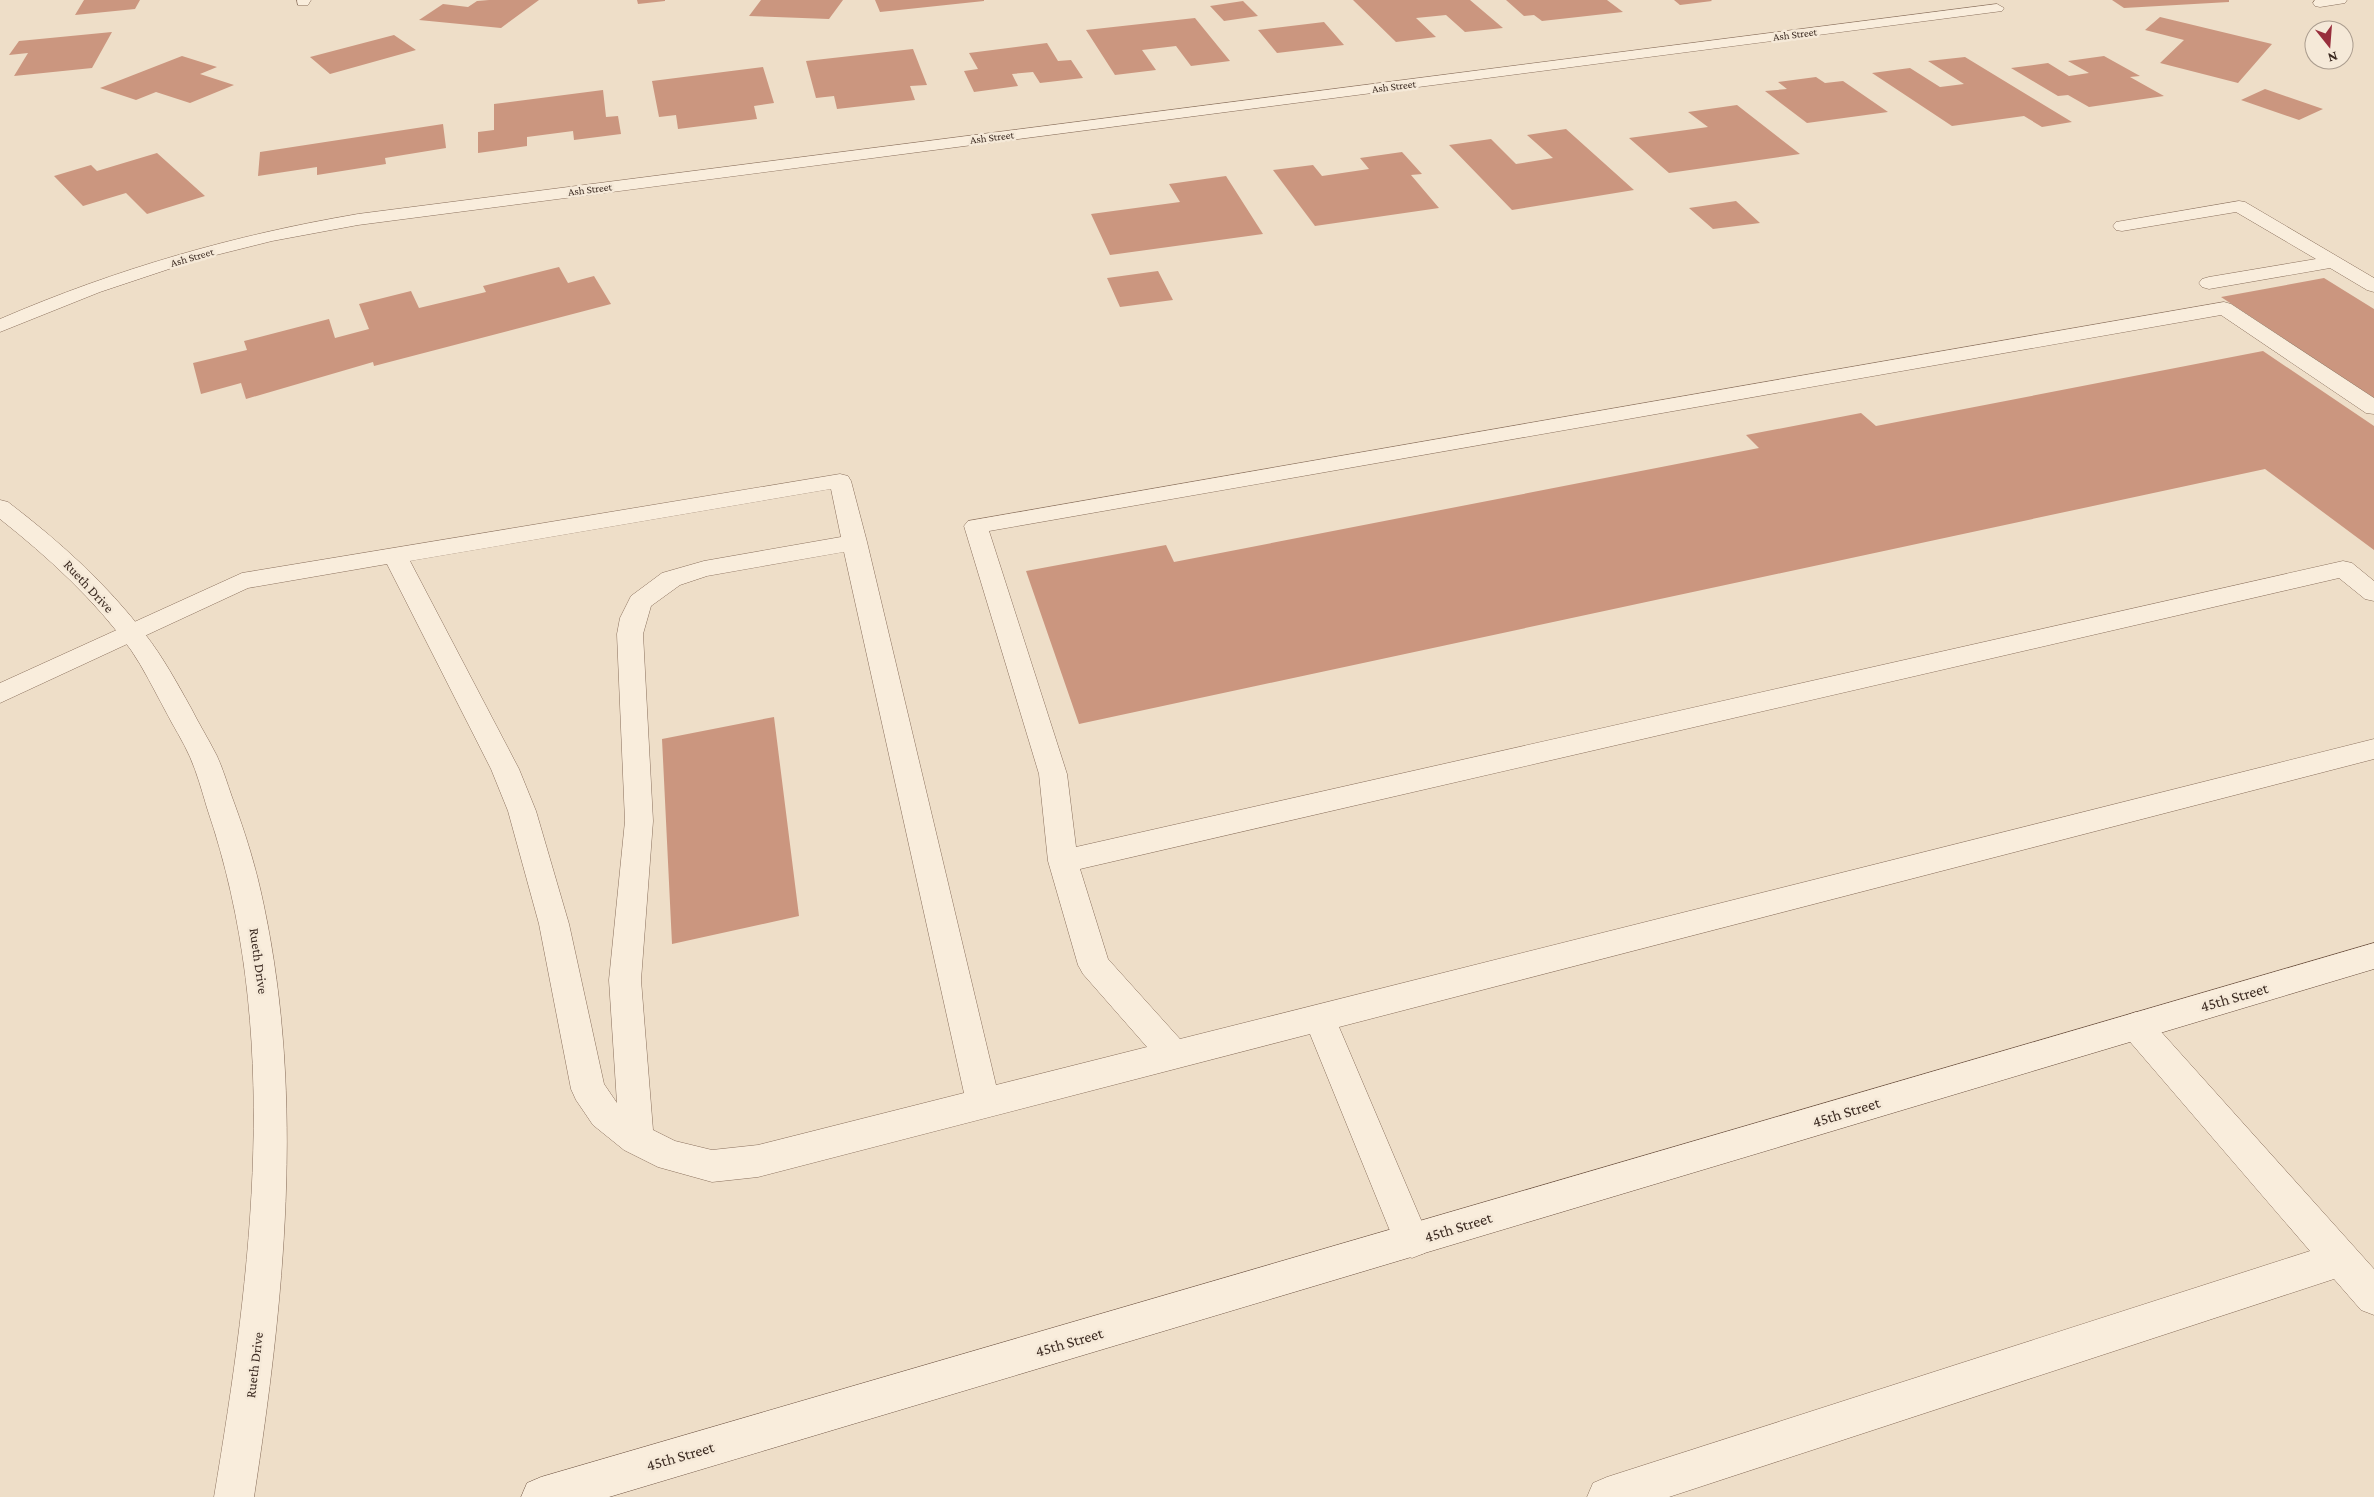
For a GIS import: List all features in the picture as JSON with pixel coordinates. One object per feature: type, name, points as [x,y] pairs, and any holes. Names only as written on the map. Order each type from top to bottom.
[{"type":"street","name":"Ash Street","points":[[0,326],[73,296],[183,259],[254,240],[393,214],[1997,8],[1982,0]]},
{"type":"street","points":[[2320,3],[2340,0]]},
{"type":"street","points":[[2122,226],[2238,206],[2374,286]]},
{"type":"street","points":[[2209,283],[2333,262]]},
{"type":"street","points":[[1174,1054],[1094,965],[1063,861],[1053,774],[976,526],[2224,308],[2374,408]]},
{"type":"street","points":[[0,694],[242,581],[840,481],[983,1102]]},
{"type":"street","name":"Rueth Drive","points":[[0,507],[65,559],[131,633],[154,665],[178,704],[200,747],[221,798],[239,855],[253,912],[263,977],[269,1068],[270,1131],[262,1296],[247,1422],[234,1497]]},
{"type":"street","points":[[636,1139],[625,980],[638,820],[630,634],[633,618],[640,602],[654,590],[686,574],[855,542]]},
{"type":"street","points":[[395,556],[430,620],[500,760],[522,811],[554,924],[588,1089],[605,1114],[636,1139],[670,1156],[712,1166],[758,1161],[983,1102],[2374,749]]},
{"type":"street","points":[[1063,861],[2343,569],[2374,593]]},
{"type":"street","name":"45th Street","points":[[540,1497],[2374,956]]},
{"type":"street","points":[[1319,1018],[1412,1241]]},
{"type":"street","points":[[2136,1026],[2374,1297]]},
{"type":"street","points":[[1607,1497],[2340,1259]]},
{"type":"building","points":[[84,0],[140,0],[135,9],[75,15]]},
{"type":"building","points":[[539,0],[501,28],[419,20],[443,4],[468,7],[477,1]]},
{"type":"building","points":[[637,0],[665,0],[665,1],[638,4]]},
{"type":"building","points":[[761,0],[843,0],[829,19],[749,16]]},
{"type":"building","points":[[875,0],[984,0],[984,1],[880,12]]},
{"type":"building","points":[[1353,0],[1470,0],[1503,28],[1465,32],[1446,15],[1416,18],[1436,37],[1396,42]]},
{"type":"building","points":[[1506,0],[1607,0],[1623,12],[1542,21],[1534,15],[1524,16]]},
{"type":"building","points":[[1674,0],[1711,0],[1712,1],[1680,5]]},
{"type":"building","points":[[2112,0],[2229,0],[2229,2],[2124,8]]},
{"type":"building","points":[[1243,1],[1258,16],[1224,21],[1210,6]]},
{"type":"building","points":[[2160,17],[2272,44],[2238,83],[2160,63],[2184,40],[2145,30]]},
{"type":"building","points":[[1195,18],[1230,61],[1191,66],[1176,46],[1142,50],[1156,70],[1115,75],[1086,30]]},
{"type":"building","points":[[1324,22],[1344,45],[1277,53],[1258,30]]},
{"type":"building","points":[[112,32],[92,68],[14,76],[28,53],[9,55],[19,41]]},
{"type":"building","points":[[394,35],[416,50],[330,74],[310,57]]},
{"type":"building","points":[[1047,43],[1058,61],[1071,60],[1083,78],[1040,83],[1033,72],[1012,74],[1018,86],[974,92],[964,71],[978,69],[969,53]]},
{"type":"building","points":[[913,49],[927,85],[910,86],[915,100],[837,109],[834,96],[816,98],[806,61]]},
{"type":"building","points":[[182,56],[217,67],[200,74],[234,85],[190,103],[156,92],[136,100],[100,88]]},
{"type":"building","points":[[2104,56],[2140,76],[2130,77],[2164,96],[2089,107],[2068,95],[2058,96],[2011,68],[2048,63],[2069,76],[2089,73],[2068,61]]},
{"type":"building","points":[[1965,57],[2072,122],[2042,127],[2024,116],[1952,126],[1872,73],[1910,68],[1940,87],[1964,84],[1928,61]]},
{"type":"building","points":[[763,67],[774,103],[754,106],[757,119],[678,129],[676,115],[659,117],[652,81]]},
{"type":"building","points":[[1816,77],[1825,83],[1843,81],[1888,112],[1807,123],[1765,91],[1787,89],[1778,82]]},
{"type":"building","points":[[2265,89],[2323,109],[2299,120],[2241,100]]},
{"type":"building","points":[[603,90],[606,117],[618,116],[621,134],[574,140],[573,131],[527,137],[527,146],[478,153],[478,132],[494,130],[494,104]]},
{"type":"building","points":[[1737,105],[1800,154],[1669,173],[1629,138],[1708,127],[1688,112]]},
{"type":"building","points":[[443,124],[446,148],[385,158],[386,164],[317,175],[317,167],[258,176],[260,152]]},
{"type":"building","points":[[1566,129],[1634,190],[1512,210],[1449,145],[1491,139],[1516,164],[1553,158],[1527,135]]},
{"type":"building","points":[[1402,152],[1422,174],[1411,175],[1439,208],[1315,226],[1273,170],[1313,165],[1322,176],[1369,169],[1360,158]]},
{"type":"building","points":[[157,153],[205,196],[147,214],[126,193],[83,206],[54,176],[91,165],[97,171]]},
{"type":"building","points":[[1226,176],[1263,234],[1110,255],[1091,214],[1180,202],[1169,184]]},
{"type":"building","points":[[1736,201],[1760,223],[1713,229],[1689,208]]},
{"type":"building","points":[[559,267],[568,283],[594,276],[611,304],[374,366],[373,362],[246,399],[241,383],[201,394],[193,363],[247,350],[244,341],[329,319],[335,338],[369,329],[359,304],[411,291],[419,308],[486,292],[483,286]]},
{"type":"building","points":[[1158,271],[1173,300],[1120,307],[1107,278]]},
{"type":"building","points":[[2324,278],[2374,309],[2374,398],[2221,297]]},
{"type":"building","points":[[2263,351],[2374,426],[2374,550],[2265,469],[1079,724],[1026,571],[1166,545],[1174,562],[1759,448],[1746,435],[1861,413],[1876,426]]},
{"type":"building","points":[[774,717],[799,916],[672,944],[662,739]]}]
